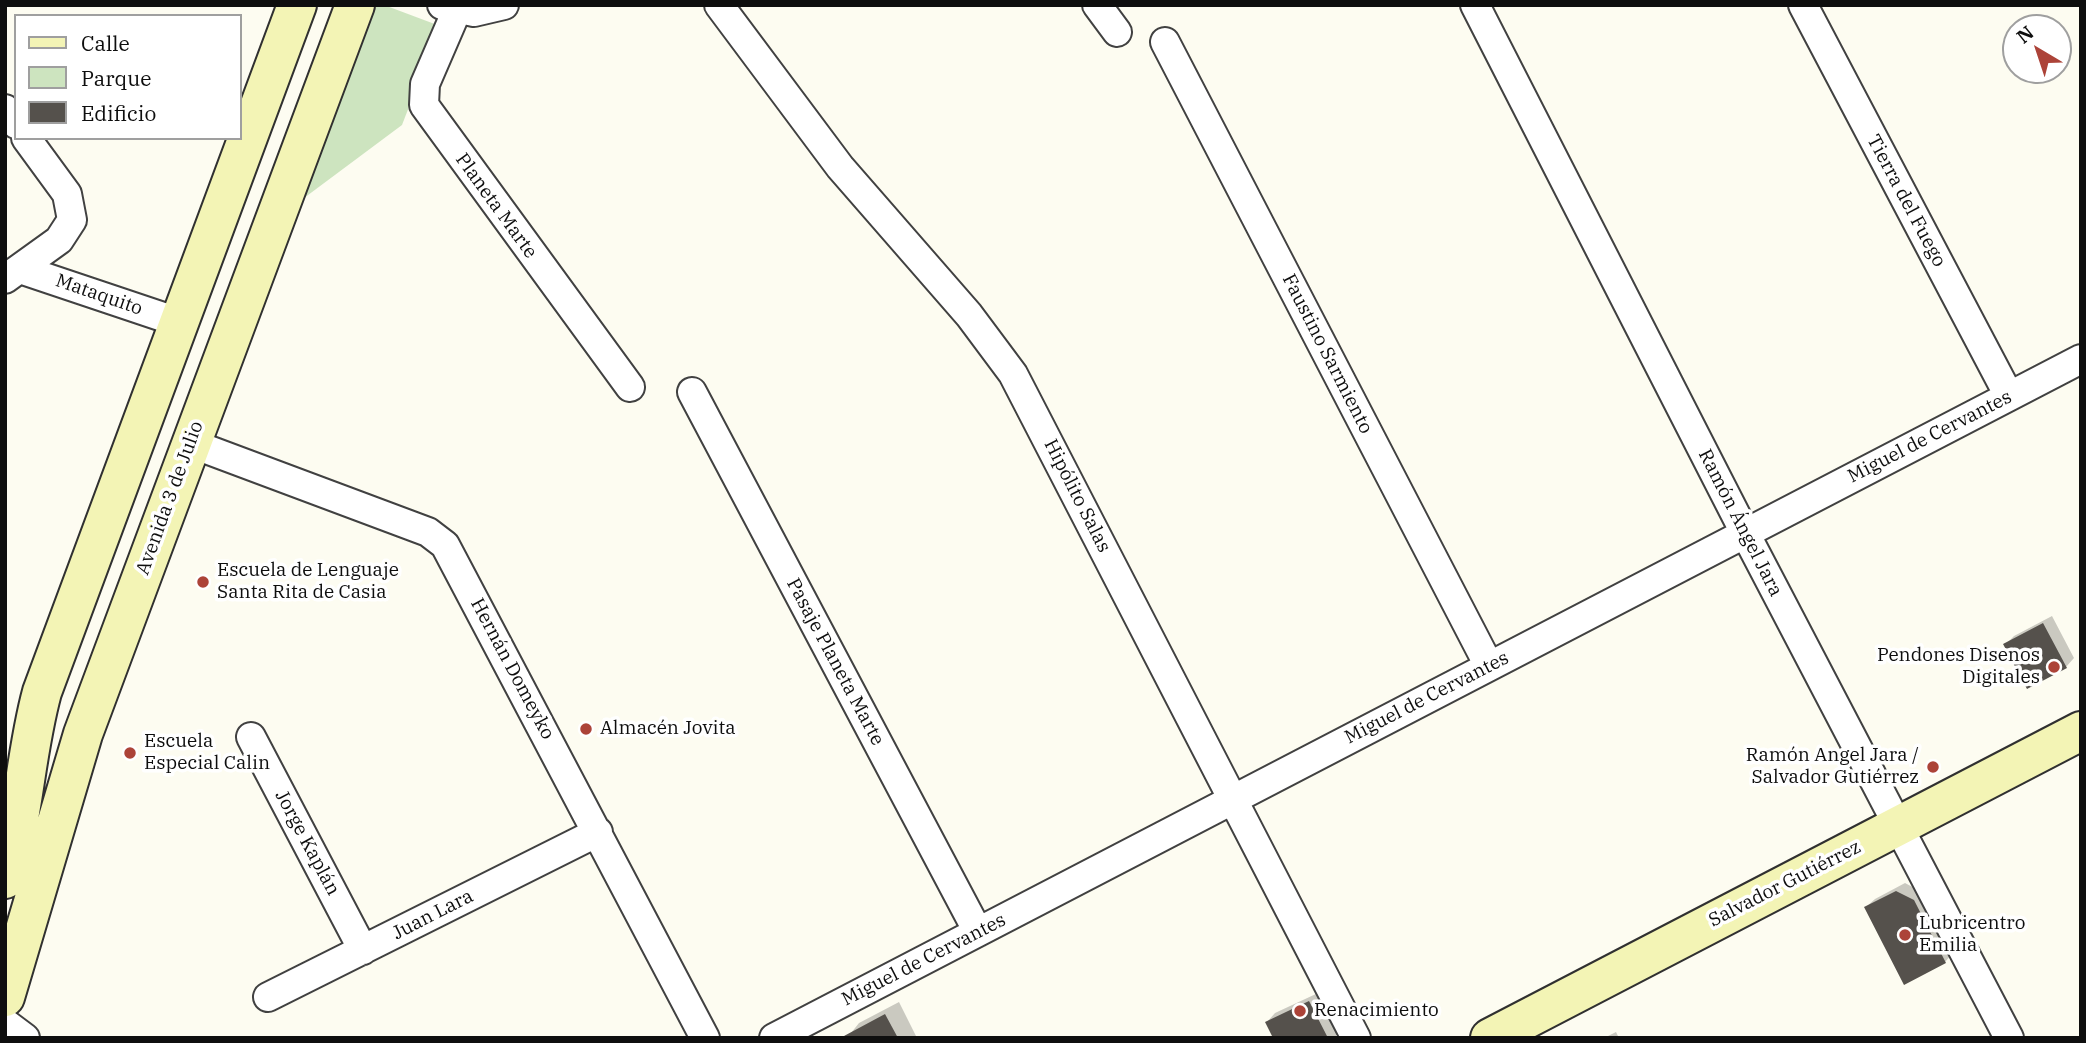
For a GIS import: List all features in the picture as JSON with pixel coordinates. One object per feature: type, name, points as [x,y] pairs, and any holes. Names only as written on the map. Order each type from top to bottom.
[{"type":"street","points":[[8,861],[26,787],[17,754],[296,5]]},
{"type":"street","name":"Avenida 3 de Julio","points":[[5,997],[83,734],[355,5]]},
{"type":"street","points":[[449,8],[474,12],[504,5]]},
{"type":"street","name":"Hipólito Salas","points":[[719,5],[840,167],[970,315],[1013,374],[1356,1038]]},
{"type":"street","points":[[1097,5],[1118,32]]},
{"type":"street","name":"Ramón Ángel Jara","points":[[1475,5],[1745,533],[2009,1038]]},
{"type":"street","name":"Tierra del Fuego","points":[[1802,5],[2009,396]]},
{"type":"street","name":"Planeta Marte","points":[[449,8],[425,84],[424,105],[630,387]]},
{"type":"street","name":"Faustino Sarmiento","points":[[1165,42],[1489,666]]},
{"type":"street","points":[[13,274],[67,231],[73,211],[67,194],[27,140]]},
{"type":"street","name":"Mataquito","points":[[13,274],[178,322]]},
{"type":"street","name":"Miguel de Cervantes","points":[[774,1038],[2081,359]]},
{"type":"street","name":"Pasaje Planeta Marte","points":[[692,392],[978,932]]},
{"type":"street","name":"Hernán Domeyko","points":[[190,443],[428,532],[440,540],[451,555],[705,1038]]},
{"type":"street","name":"Salvador Gutiérrez","points":[[1490,1038],[2081,731]]},
{"type":"street","name":"Jorge Kaplán","points":[[251,737],[363,950]]},
{"type":"street","name":"Juan Lara","points":[[268,998],[598,832]]},
{"type":"street","points":[[5,1023],[25,1038]]},
{"type":"green space","points":[[368,5],[384,5],[440,26],[402,125],[296,204]]},
{"type":"building","points":[[2043,623],[2067,668],[2027,689],[2003,644]]},
{"type":"building","name":"Lubricentro Emilia","points":[[1896,891],[1914,900],[1946,963],[1904,985],[1864,907]]},
{"type":"building","name":"Renacimiento","points":[[1309,1001],[1328,1038],[1273,1038],[1265,1022]]},
{"type":"building","points":[[885,1014],[898,1038],[845,1038],[844,1036]]},
{"type":"place","name":"Escuela de Lenguaje Santa Rita de Casia","points":[[203,582]]},
{"type":"place","name":"Pendones Disenos Digitales","points":[[2054,667]]},
{"type":"place","name":"Almacén Jovita","points":[[586,729]]},
{"type":"place","name":"Escuela Especial Calin","points":[[130,753]]},
{"type":"place","name":"Ramón Angel Jara / Salvador Gutiérrez","points":[[1933,767]]},
{"type":"place","name":"Lubricentro Emilia","points":[[1905,935]]},
{"type":"place","name":"Renacimiento","points":[[1300,1011]]}]
